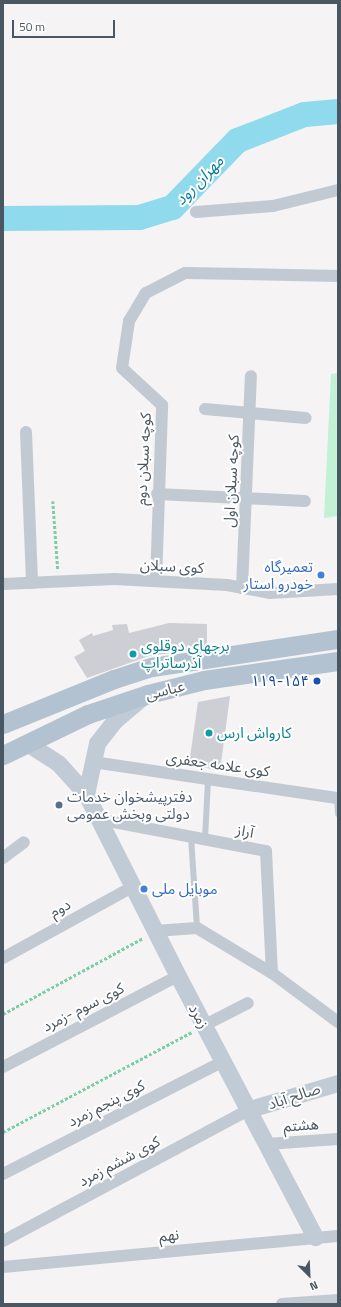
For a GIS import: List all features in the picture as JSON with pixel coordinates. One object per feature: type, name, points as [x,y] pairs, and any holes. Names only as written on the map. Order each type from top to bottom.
[{"type":"main road","name":"عباسى","points":[[4,722],[114,679],[152,667],[338,639]]},
{"type":"main road","name":"عباسى","points":[[3,755],[88,714],[148,694],[204,680],[338,661]]},
{"type":"street","points":[[196,212],[274,206],[338,190]]},
{"type":"street","name":"کوچه سبلان دوم","points":[[156,581],[157,494],[162,405],[122,368],[129,321],[146,293],[185,273],[338,276]]},
{"type":"street","name":"کوچه سبلان اول","points":[[242,588],[251,415],[251,376]]},
{"type":"street","points":[[205,409],[251,415],[306,418]]},
{"type":"street","points":[[26,432],[32,583]]},
{"type":"street","points":[[157,494],[305,501]]},
{"type":"street","name":"کوی سبلان","points":[[3,584],[115,579],[242,588],[270,593],[338,589]]},
{"type":"street","points":[[86,794],[97,743],[114,721],[148,694]]},
{"type":"street","name":"زمرد","points":[[27,743],[59,764],[86,794],[178,976],[316,1236]]},
{"type":"street","name":"کوی علامه جعفری","points":[[93,762],[337,798]]},
{"type":"street","name":"آراز","points":[[98,819],[266,851],[272,973]]},
{"type":"street","points":[[3,858],[24,842]]},
{"type":"street","name":"دوم","points":[[3,958],[132,887]]},
{"type":"street","points":[[155,931],[197,928],[272,973],[338,1022]]},
{"type":"street","name":"کوی سوم -زمرد","points":[[3,1067],[178,976]]},
{"type":"street","points":[[205,1025],[248,1003]]},
{"type":"street","name":"کوی پنجم زمرد","points":[[3,1174],[224,1061]]},
{"type":"street","name":"صالح آباد","points":[[250,1110],[338,1083]]},
{"type":"street","name":"کوی ششم زمرد","points":[[3,1241],[250,1110]]},
{"type":"street","name":"هشتم","points":[[267,1144],[338,1139]]},
{"type":"street","name":"نهم","points":[[3,1267],[316,1236],[338,1236]]},
{"type":"street","points":[[282,1304],[338,1300]]},
{"type":"lane","points":[[205,839],[208,779]]},
{"type":"lane","points":[[337,798],[338,814]]},
{"type":"lane","points":[[191,837],[197,928]]},
{"type":"path","points":[[54,501],[59,582]]},
{"type":"path","points":[[3,1014],[155,931]]},
{"type":"path","points":[[3,1132],[205,1025]]},
{"type":"green space","points":[[338,373],[338,516],[324,518],[331,374]]},
{"type":"building","name":"برجهای دوقلوی آذرساتراپ","points":[[169,623],[207,624],[207,648],[149,656],[87,678],[74,657],[85,651],[79,640],[92,633],[93,636],[113,630],[112,625],[127,624],[129,633]]},
{"type":"building","name":"کارواش ارس","points":[[230,696],[220,771],[189,764],[198,702]]},
{"type":"waterway","name":"مهران رود","points":[[3,218],[139,217],[172,207],[237,140],[304,114],[338,111]]},
{"type":"place","name":"تعمیرگاه خودرو استار","points":[[321,575]]},
{"type":"place","name":"برجهای دوقلوی آذرساتراپ","points":[[133,654]]},
{"type":"place","name":"۱۱۹-۱۵۴","points":[[317,681]]},
{"type":"place","name":"کارواش ارس","points":[[209,733]]},
{"type":"place","name":"دفترپیشخوان خدمات دولتی وبخش عمومی","points":[[59,805]]},
{"type":"place","name":"موبایل ملی","points":[[144,889]]}]
